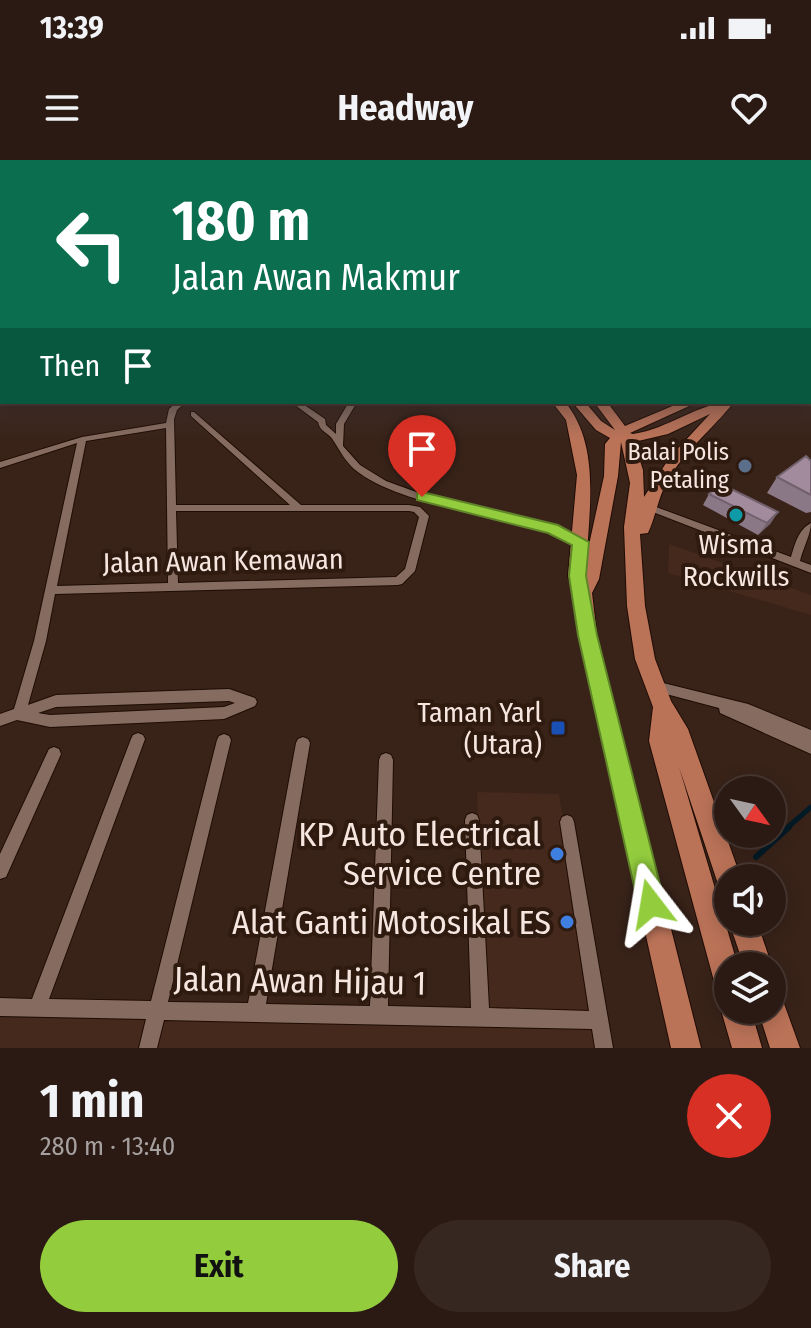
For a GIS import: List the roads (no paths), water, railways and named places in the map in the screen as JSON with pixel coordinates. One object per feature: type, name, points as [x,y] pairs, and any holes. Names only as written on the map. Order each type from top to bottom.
[{"type":"main road","points":[[560,404],[572,419],[584,475],[577,576],[583,593],[588,635],[686,1048]]},
{"type":"main road","points":[[580,404],[602,429],[623,436],[650,436],[722,404]]},
{"type":"main road","points":[[601,404],[623,436],[636,470],[637,498],[632,520],[633,578],[639,627],[658,697],[660,741],[720,952]]},
{"type":"main road","points":[[583,593],[590,579],[611,476],[610,452],[623,436],[688,404]]},
{"type":"main road","points":[[633,578],[648,507],[659,478],[724,404]]},
{"type":"main road","points":[[658,697],[677,729],[723,864]]},
{"type":"main road","points":[[740,1024],[747,1048]]},
{"type":"main road","points":[[777,1024],[785,1048]]},
{"type":"street","points":[[173,585],[170,425],[173,410],[180,404]]},
{"type":"street","points":[[298,404],[322,421],[344,417]]},
{"type":"street","points":[[338,440],[344,417],[352,404]]},
{"type":"street","points":[[194,414],[299,508]]},
{"type":"street","points":[[322,421],[322,426],[338,440],[343,453],[388,483],[441,502],[553,529],[581,542]]},
{"type":"street","points":[[0,465],[82,439],[170,425]]},
{"type":"street","points":[[19,715],[40,641],[82,439]]},
{"type":"street","points":[[648,507],[811,569]]},
{"type":"street","points":[[173,508],[299,508]]},
{"type":"street","name":"Jalan Awan Kemawan","points":[[50,590],[398,581],[410,571],[424,516],[417,509],[299,508]]},
{"type":"street","points":[[794,563],[802,537],[811,526]]},
{"type":"street","points":[[0,720],[56,701],[229,695],[251,702],[224,713],[50,721],[19,715]]},
{"type":"street","points":[[658,697],[703,699],[748,710],[811,736]]},
{"type":"street","points":[[703,699],[811,748]]},
{"type":"street","points":[[37,1008],[138,739]]},
{"type":"street","points":[[148,1048],[224,740]]},
{"type":"street","points":[[255,1013],[303,743]]},
{"type":"street","points":[[0,871],[54,754]]},
{"type":"street","points":[[379,1016],[386,760]]},
{"type":"street","points":[[472,820],[480,1016]]},
{"type":"street","points":[[567,822],[604,1048]]},
{"type":"street","name":"Jalan Awan Hijau 1","points":[[0,1007],[600,1020]]},
{"type":"waterway","points":[[786,829],[811,807]]},
{"type":"waterway","points":[[756,857],[789,827]]},
{"type":"place","name":"Balai Polis Petaling","points":[[745,466]]},
{"type":"place","name":"Wisma Rockwills","points":[[736,515]]},
{"type":"place","name":"Taman Yarl (Utara)","points":[[558,728]]},
{"type":"place","name":"KP Auto Electrical Service Centre","points":[[557,854]]},
{"type":"place","name":"Alat Ganti Motosikal ES","points":[[567,922]]}]
